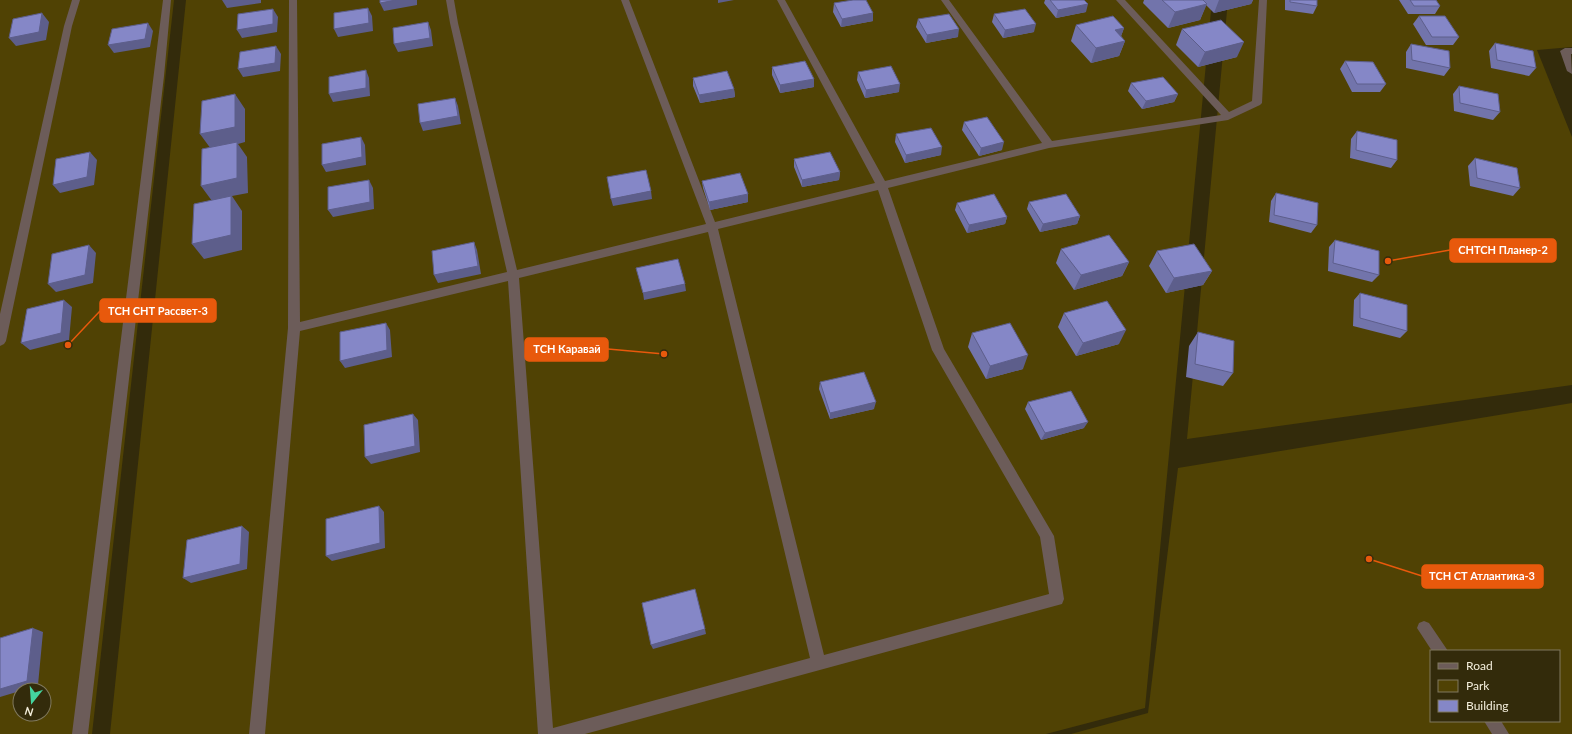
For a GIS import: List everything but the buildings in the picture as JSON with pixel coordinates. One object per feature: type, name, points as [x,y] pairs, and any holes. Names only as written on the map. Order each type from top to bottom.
[{"type":"lane","points":[[0,341],[68,26],[76,0]]},
{"type":"lane","points":[[80,734],[167,0]]},
{"type":"lane","points":[[257,734],[294,328],[293,0]]},
{"type":"lane","points":[[450,0],[454,23],[513,276],[546,734]]},
{"type":"lane","points":[[625,0],[712,227],[819,663]]},
{"type":"lane","points":[[557,734],[1057,599],[1047,536],[938,350],[882,186],[781,0]]},
{"type":"lane","points":[[945,0],[1049,145]]},
{"type":"lane","points":[[1120,0],[1228,117]]},
{"type":"lane","points":[[294,328],[1049,145],[1228,117],[1257,103],[1264,0]]},
{"type":"lane","points":[[1572,51],[1565,51],[1572,71]]},
{"type":"lane","points":[[1424,628],[1440,650]]},
{"type":"lane","points":[[1493,722],[1501,734]]},
{"type":"green space","points":[[0,0],[174,0],[92,734],[0,734]]},
{"type":"green space","points":[[186,0],[1212,0],[1145,708],[1046,734],[110,734]]},
{"type":"green space","points":[[1228,0],[1572,0],[1572,47],[1537,50],[1572,137],[1572,385],[1187,439]]},
{"type":"green space","points":[[1572,403],[1572,734],[1071,734],[1148,713],[1178,468]]},
{"type":"place","name":"СНТСН Планер-2","points":[[1388,261]]},
{"type":"place","name":"ТСН СНТ Рассвет-3","points":[[68,345]]},
{"type":"place","name":"ТСН Каравай","points":[[664,354]]},
{"type":"place","name":"ТСН СТ Атлантика-3","points":[[1369,559]]}]
